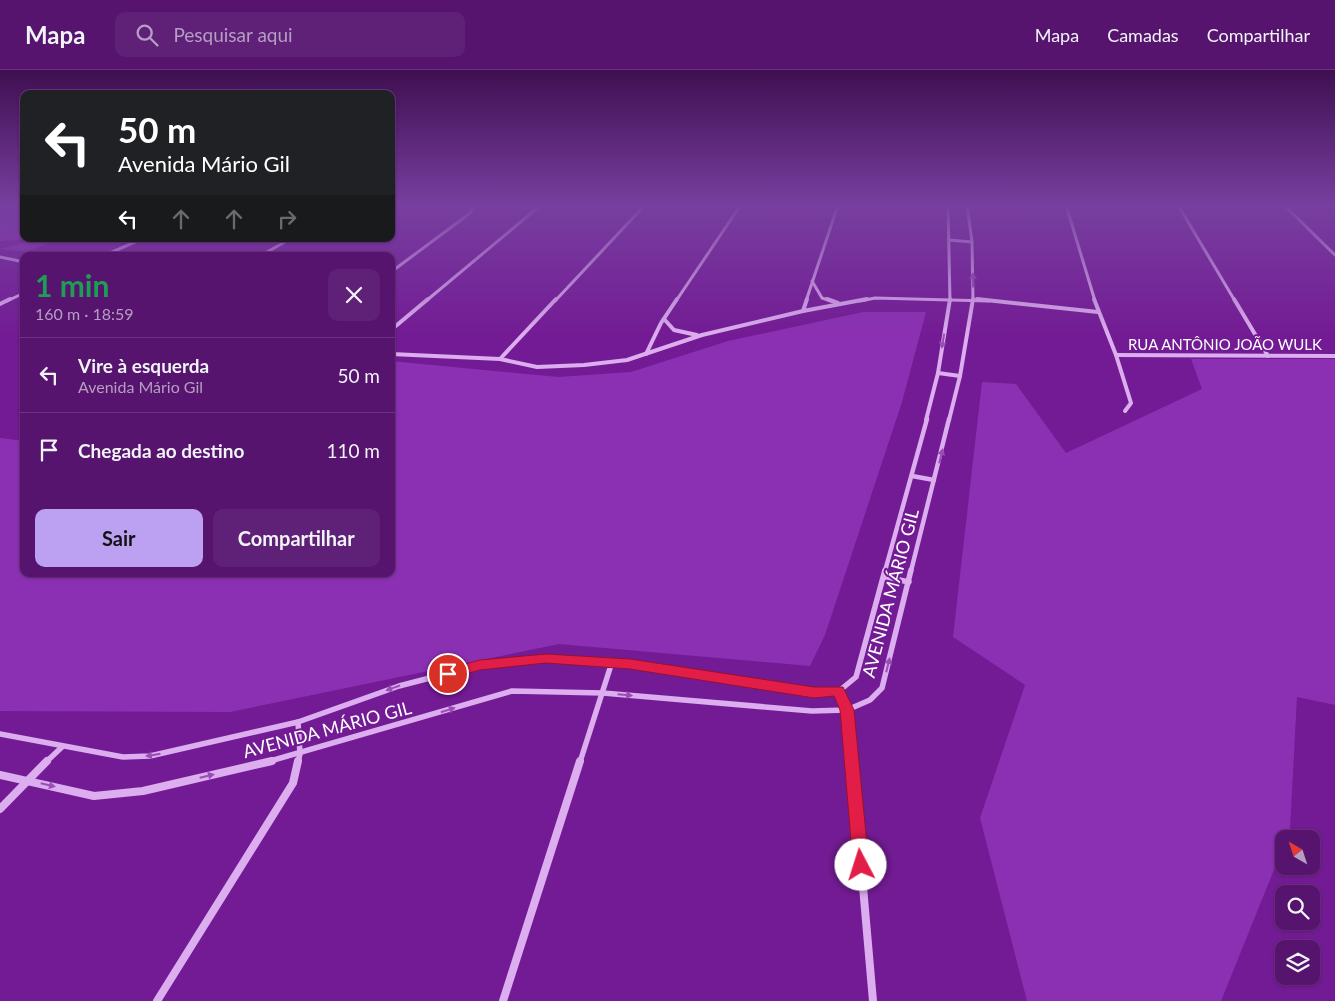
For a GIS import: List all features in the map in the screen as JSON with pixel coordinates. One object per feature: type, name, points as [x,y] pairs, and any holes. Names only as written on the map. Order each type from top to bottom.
[{"type":"street","points":[[395,269],[423,248]]},
{"type":"street","points":[[395,327],[489,248]]},
{"type":"street","points":[[500,359],[604,248]]},
{"type":"street","points":[[646,354],[664,319],[711,248]]},
{"type":"street","points":[[803,311],[823,248]]},
{"type":"street","name":"AVENIDA MÁRIO GIL","points":[[0,734],[123,757],[150,756],[298,722],[400,686],[480,665],[546,659],[612,662],[814,692],[838,691],[856,677],[885,577],[938,373],[950,299],[949,248]]},
{"type":"street","name":"AVENIDA MÁRIO GIL","points":[[0,775],[94,796],[143,791],[300,754],[512,691],[603,693],[812,711],[847,710],[870,700],[882,688],[960,376],[973,299],[972,248]]},
{"type":"street","points":[[1079,248],[1098,312],[1116,355],[1131,403],[1125,411]]},
{"type":"street","points":[[1204,248],[1268,356]]},
{"type":"street","points":[[0,257],[20,261]]},
{"type":"street","points":[[812,281],[822,298],[838,303],[876,298],[973,299],[1098,312]]},
{"type":"street","points":[[0,304],[20,295]]},
{"type":"street","points":[[395,354],[500,359],[537,367],[584,365],[628,360],[702,335],[847,302]]},
{"type":"street","points":[[664,319],[674,330],[702,335]]},
{"type":"street","name":"RUA ANTÔNIO JOÃO WULK","points":[[1116,355],[1335,356]]},
{"type":"street","points":[[938,373],[960,376]]},
{"type":"street","points":[[912,476],[934,480]]},
{"type":"street","points":[[885,577],[909,582]]},
{"type":"street","points":[[503,1001],[612,662]]},
{"type":"street","points":[[838,691],[847,710],[874,1001]]},
{"type":"street","points":[[157,1001],[293,783],[300,754],[298,722]]},
{"type":"street","points":[[0,809],[26,780],[62,747]]},
{"type":"shaded area","points":[[2,248],[35,248],[26,252],[0,249]]},
{"type":"shaded area","points":[[863,312],[926,312],[902,402],[825,635],[810,666],[559,644],[230,712],[0,711],[0,438],[20,440],[20,577],[395,577],[395,361],[558,377],[631,372],[728,341]]},
{"type":"shaded area","points":[[1191,359],[1335,359],[1335,705],[1297,697],[1290,829],[1275,830],[1275,867],[1221,1001],[1027,1001],[980,818],[1025,685],[953,637],[982,382],[1016,384],[1066,453],[1202,389]]},
{"type":"route","points":[[448,674],[480,665],[546,659],[612,662],[814,692],[838,691],[847,710],[861,865]]}]
